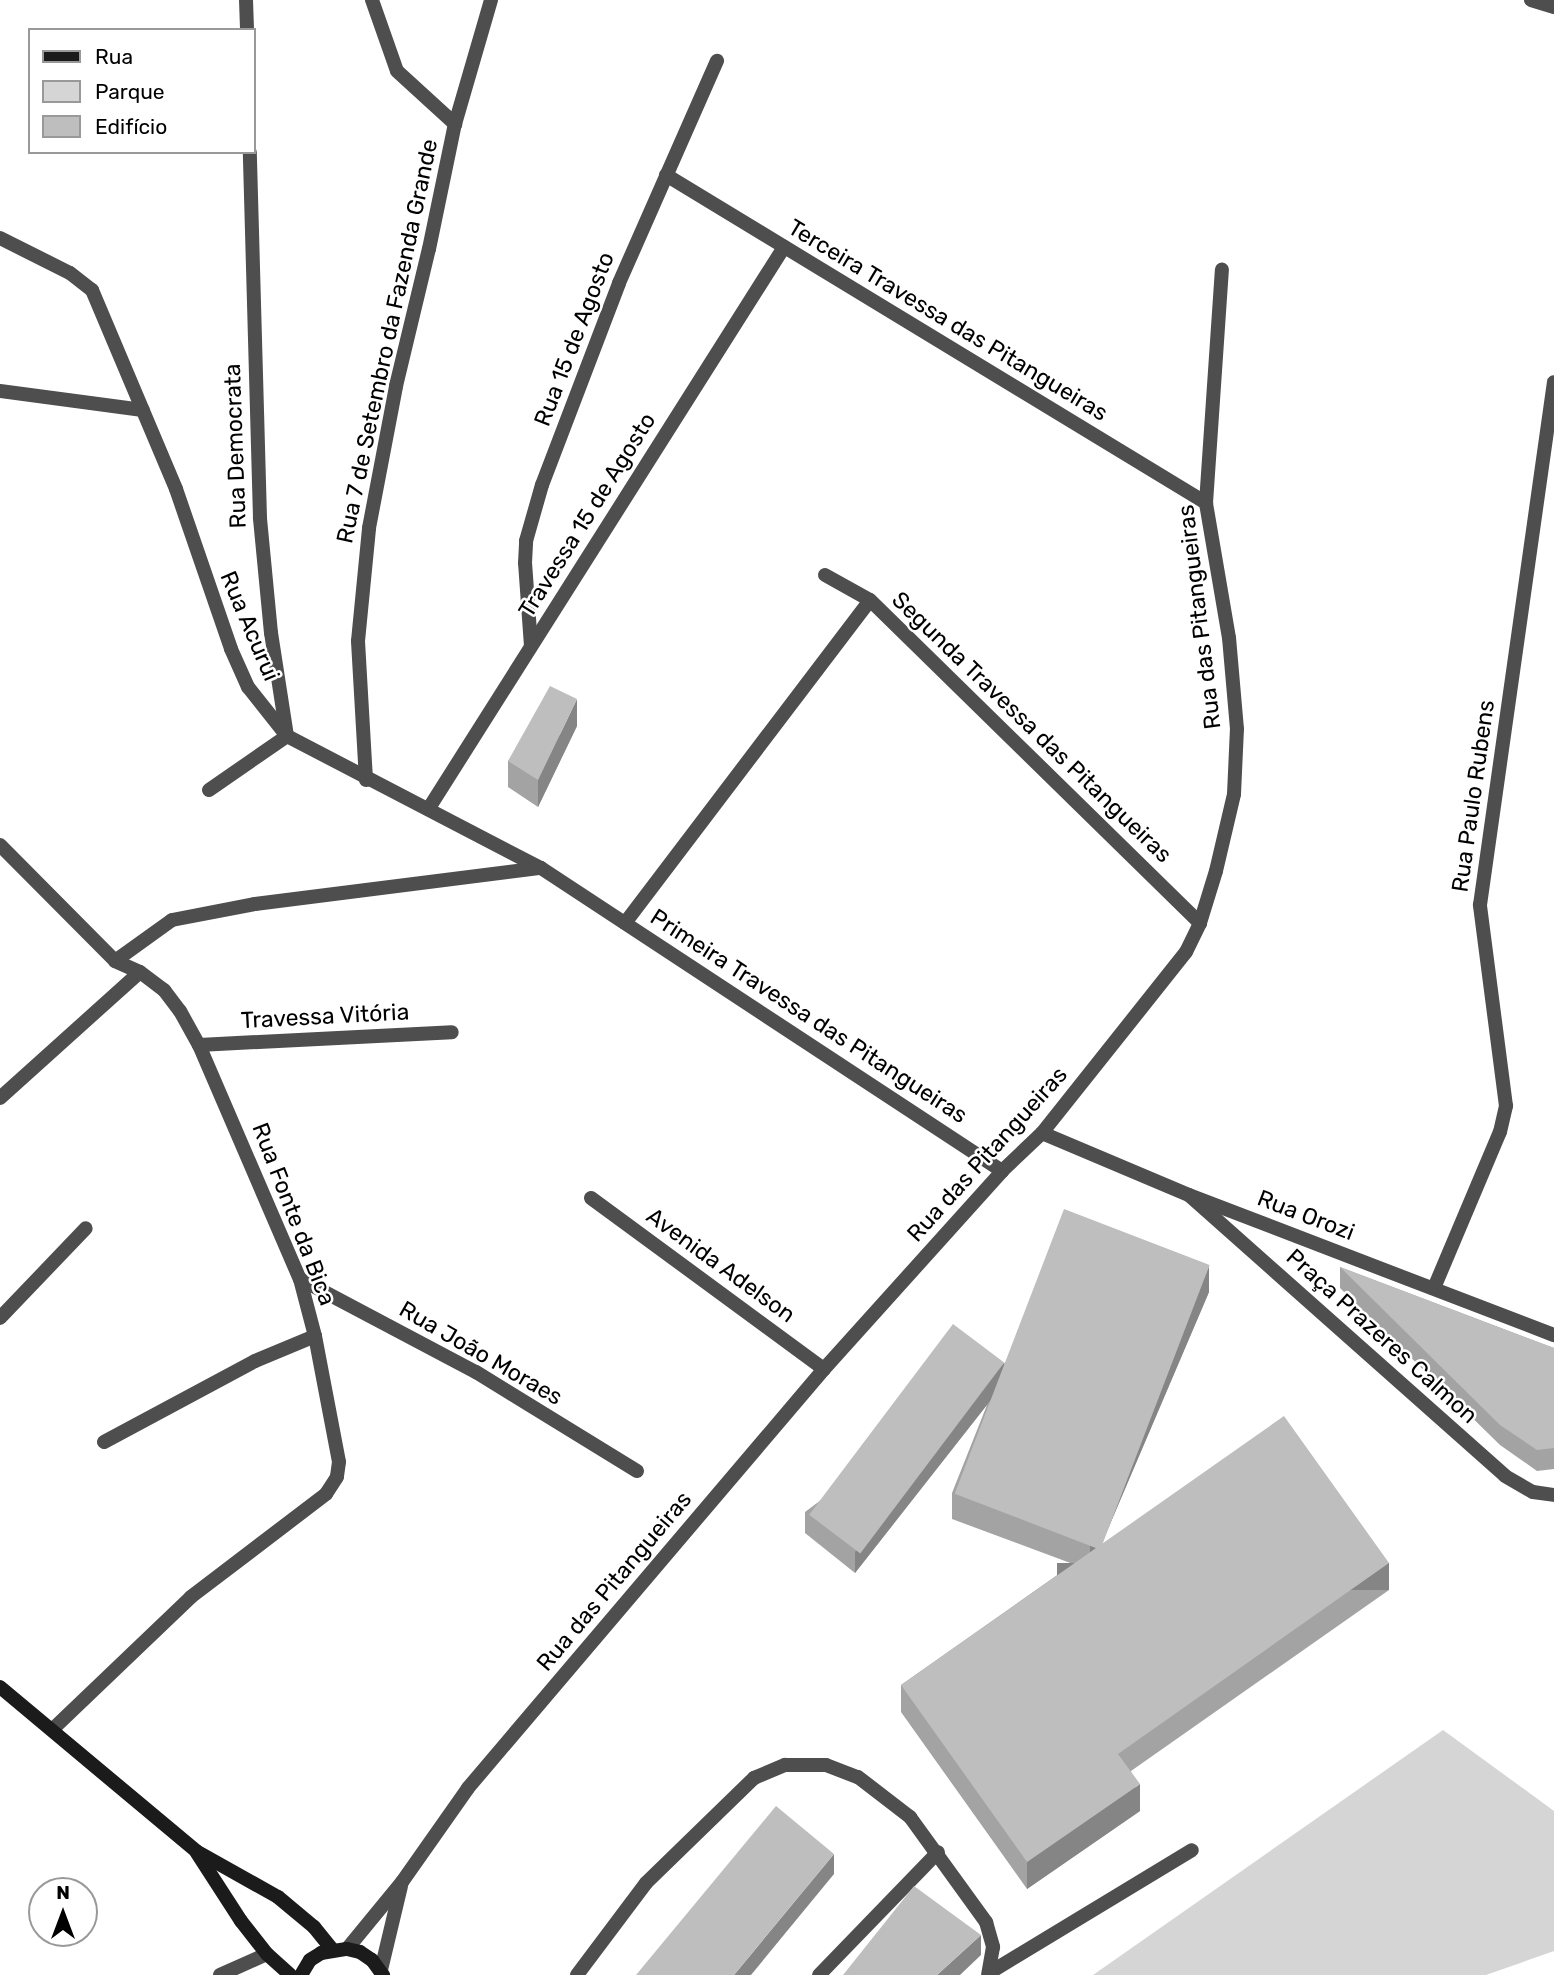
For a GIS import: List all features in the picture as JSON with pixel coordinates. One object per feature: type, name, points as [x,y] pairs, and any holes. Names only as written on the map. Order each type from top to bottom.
[{"type":"main road","points":[[0,1687],[197,1852],[278,1897],[340,1949]]},
{"type":"main road","points":[[197,1852],[267,1954],[290,1975]]},
{"type":"main road","points":[[301,1975],[310,1960],[340,1949],[360,1952],[382,1973]]},
{"type":"street","points":[[246,0],[247,28]]},
{"type":"street","points":[[372,0],[397,71],[455,124]]},
{"type":"street","name":"Rua 7 de Setembro da Fazenda Grande","points":[[366,780],[358,641],[369,528],[396,386],[455,124],[491,0]]},
{"type":"street","points":[[1531,0],[1554,7]]},
{"type":"street","name":"Rua 15 de Agosto","points":[[531,646],[524,563],[526,541],[541,485],[619,283],[717,61]]},
{"type":"street","name":"Rua Democrata","points":[[250,154],[260,518],[271,633],[287,736]]},
{"type":"street","name":"Terceira Travessa das Pitangueiras","points":[[666,174],[1206,503]]},
{"type":"street","name":"Rua Acurui","points":[[0,238],[70,273],[87,285],[111,330],[176,489],[231,649],[248,687],[287,736],[366,780],[429,808],[541,868],[625,923]]},
{"type":"street","name":"Travessa 15 de Agosto","points":[[429,808],[783,247]]},
{"type":"street","name":"Rua das Pitangueiras","points":[[340,1949],[402,1882],[468,1788],[824,1369],[1002,1171],[1042,1133],[1186,952],[1200,923],[1234,794],[1237,729],[1229,638],[1206,503],[1222,270]]},
{"type":"street","name":"Rua Paulo Rubens","points":[[1434,1288],[1500,1132],[1506,1106],[1480,905],[1554,382]]},
{"type":"street","points":[[0,391],[143,410]]},
{"type":"street","name":"Segunda Travessa das Pitangueiras","points":[[825,575],[870,600],[1200,923]]},
{"type":"street","points":[[625,923],[870,600]]},
{"type":"street","points":[[209,790],[287,736]]},
{"type":"street","name":"Rua Fonte da Bica","points":[[0,845],[115,961],[140,972],[164,990],[180,1010],[200,1045],[300,1279],[315,1336],[339,1462],[337,1477],[326,1494],[191,1597],[53,1729]]},
{"type":"street","points":[[115,961],[172,920],[255,904],[541,868]]},
{"type":"street","name":"Primeira Travessa das Pitangueiras","points":[[625,923],[1002,1171]]},
{"type":"street","points":[[0,1098],[140,972]]},
{"type":"street","name":"Travessa Vitória","points":[[200,1045],[452,1032]]},
{"type":"street","name":"Rua Orozi","points":[[1042,1133],[1189,1195],[1554,1335]]},
{"type":"street","name":"Praça Prazeres Calmon","points":[[1189,1195],[1505,1476],[1533,1492],[1554,1495]]},
{"type":"street","name":"Avenida Adelson","points":[[591,1198],[824,1369]]},
{"type":"street","points":[[0,1318],[86,1228]]},
{"type":"street","name":"Rua João Moraes","points":[[300,1279],[476,1372],[637,1471]]},
{"type":"street","points":[[104,1442],[255,1361],[315,1336]]},
{"type":"street","points":[[578,1975],[646,1883],[754,1779],[785,1765],[826,1765],[858,1777],[910,1817],[938,1852],[986,1922],[993,1947],[989,1974]]},
{"type":"street","points":[[989,1974],[1192,1850]]},
{"type":"street","points":[[819,1975],[938,1852]]},
{"type":"street","name":"Rua das Pitangueiras","points":[[382,1973],[402,1882]]},
{"type":"street","points":[[220,1975],[267,1954]]},
{"type":"green space","points":[[1443,1730],[1554,1811],[1554,1951],[1486,1975],[1093,1975]]},
{"type":"building","points":[[550,686],[577,699],[538,780],[508,761]]},
{"type":"building","points":[[1064,1209],[1210,1265],[1100,1550],[955,1494]]},
{"type":"building","points":[[1340,1267],[1554,1348],[1554,1448],[1537,1450],[1500,1425]]},
{"type":"building","points":[[953,1324],[1004,1363],[860,1553],[809,1515]]},
{"type":"building","points":[[1284,1416],[1389,1563],[1118,1754],[1140,1784],[1027,1862],[901,1685]]},
{"type":"building","points":[[776,1806],[834,1854],[734,1975],[636,1975]]},
{"type":"building","points":[[914,1886],[981,1935],[937,1975],[843,1975]]}]
